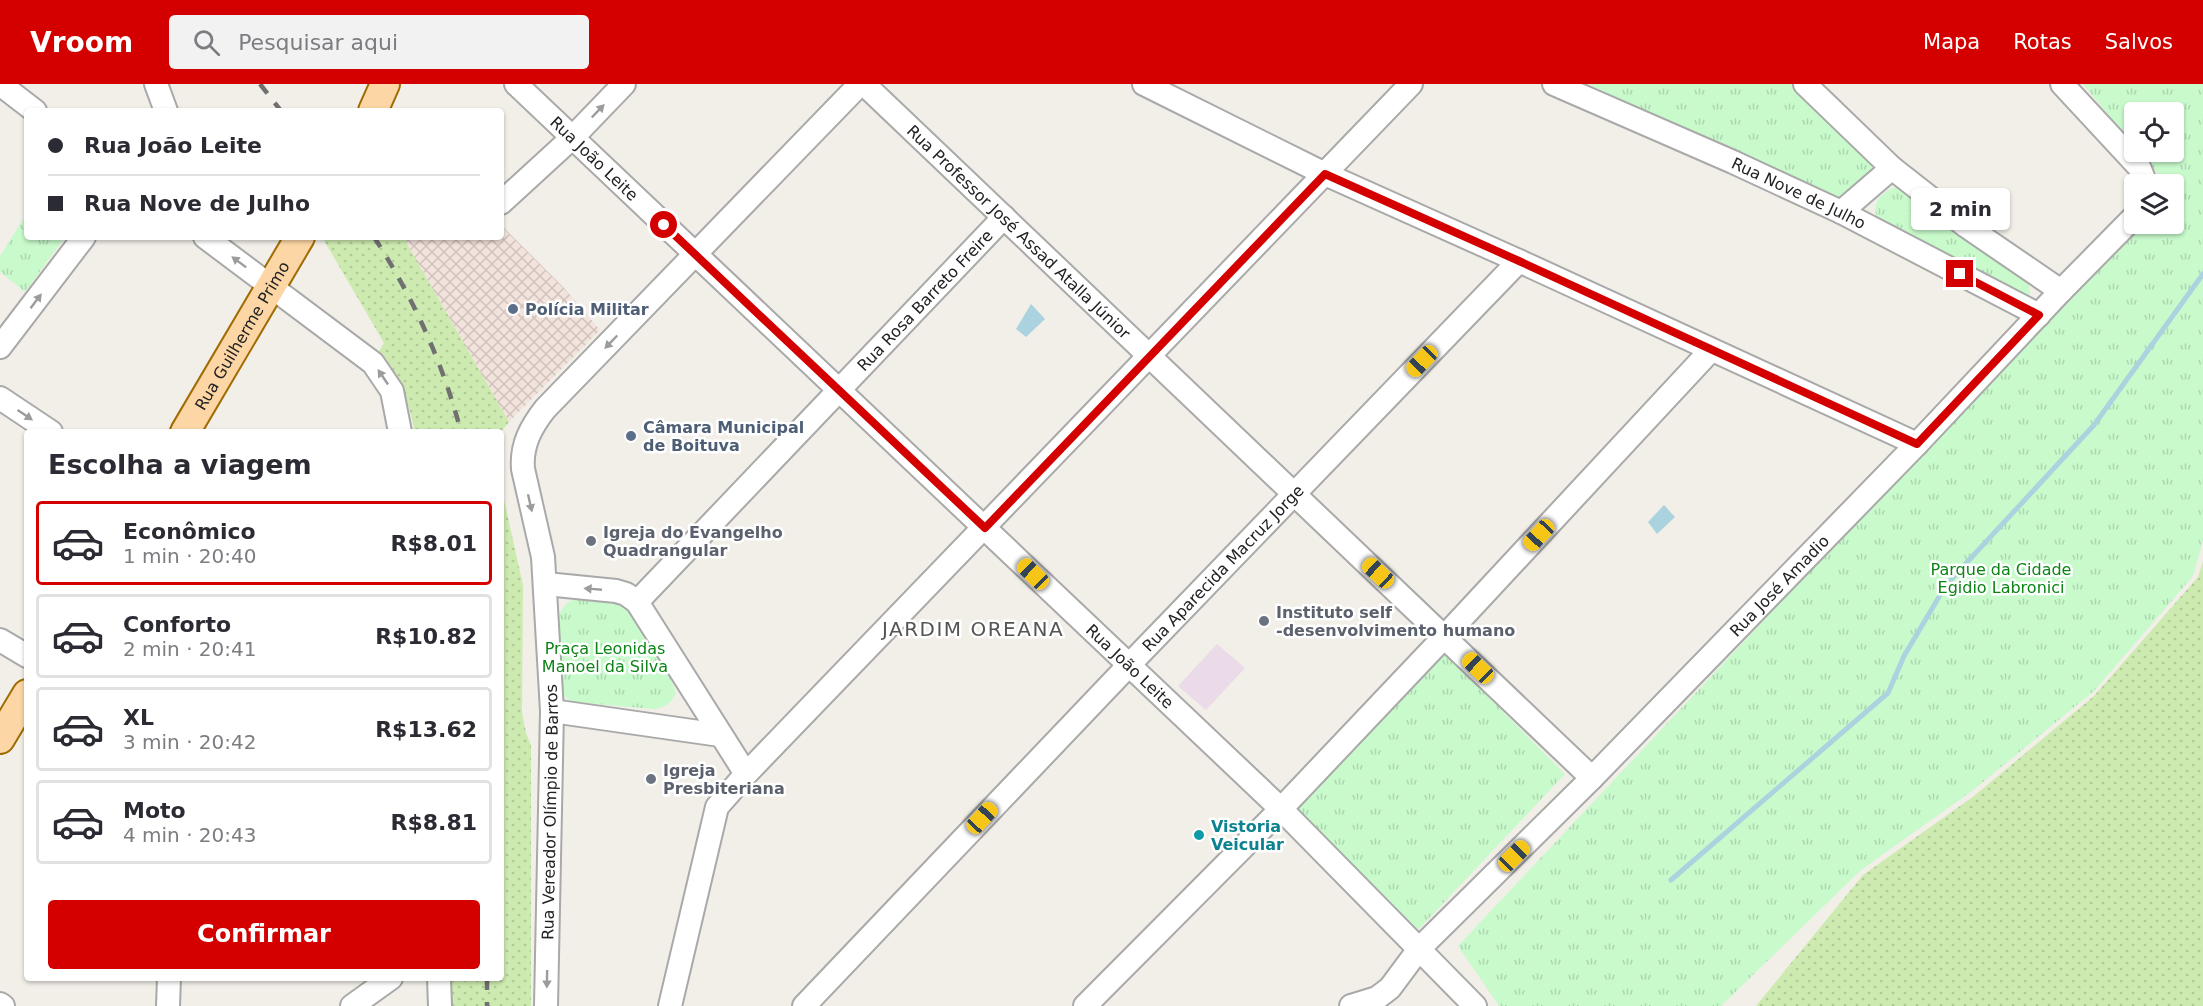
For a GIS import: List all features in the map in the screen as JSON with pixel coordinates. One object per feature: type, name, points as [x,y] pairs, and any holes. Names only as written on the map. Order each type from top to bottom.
[{"type":"main road","name":"Rua Guilherme Primo","points":[[186,429],[298,240]]},
{"type":"main road","points":[[0,739],[24,699]]},
{"type":"street","points":[[0,84],[31,108]]},
{"type":"street","points":[[156,84],[165,108]]},
{"type":"street","points":[[378,100],[398,84]]},
{"type":"street","name":"Rua João Leite","points":[[516,84],[1281,809],[1475,1006]]},
{"type":"street","points":[[504,199],[573,137],[624,84]]},
{"type":"street","points":[[1144,84],[1325,174],[1917,444]]},
{"type":"street","points":[[670,1006],[717,807],[746,774],[1411,84]]},
{"type":"street","name":"Rua Nove de Julho","points":[[1554,84],[1841,212],[2039,315]]},
{"type":"street","points":[[1805,84],[1892,168],[1966,226],[2061,291]]},
{"type":"street","points":[[2062,84],[2139,167],[2142,174]]},
{"type":"street","name":"Rua Professor José Assad Atalla Júnior","points":[[874,87],[1004,217],[1592,778]]},
{"type":"street","name":"Rua Vereador Olímpio de Barros","points":[[546,1006],[552,711],[546,584],[543,558],[522,462],[524,447],[530,432],[545,409],[695,254],[874,87]]},
{"type":"street","points":[[1841,212],[1892,168]]},
{"type":"street","name":"Rua Rosa Barreto Freire","points":[[637,602],[1004,217]]},
{"type":"street","name":"Rua José Amadio","points":[[1351,1006],[1377,998],[1387,991],[1419,949],[1592,778],[1917,444],[2124,226]]},
{"type":"street","points":[[0,347],[82,240]]},
{"type":"street","points":[[209,240],[373,363],[392,391],[399,429]]},
{"type":"street","name":"Rua Aparecida Macruz Jorge","points":[[804,1006],[1519,261]]},
{"type":"street","points":[[1086,1006],[1281,809],[1711,350]]},
{"type":"street","points":[[0,398],[46,429]]},
{"type":"street","points":[[546,584],[616,591],[626,594],[637,602],[746,774]]},
{"type":"street","points":[[0,640],[24,654]]},
{"type":"street","points":[[552,711],[720,735]]},
{"type":"street","points":[[168,1006],[169,981]]},
{"type":"street","points":[[352,1006],[387,981]]},
{"type":"street","points":[[439,981],[440,1006]]},
{"type":"shaded area","name":"Polícia Militar","points":[[504,228],[564,288],[600,330],[509,422],[405,240],[504,240]]},
{"type":"shaded area","points":[[1217,644],[1245,668],[1206,710],[1178,686]]},
{"type":"green space","points":[[1589,84],[1796,84],[1877,171],[1838,201],[1738,159]]},
{"type":"green space","name":"Parque da Cidade Egidio Labronici","points":[[2083,84],[2203,84],[2203,541],[2193,576],[2094,691],[1972,791],[1861,870],[1721,1006],[1499,1006],[1458,946],[2127,234],[2184,234],[2184,174],[2158,174],[2148,162],[2184,162],[2184,102],[2124,102],[2124,134]]},
{"type":"green space","points":[[1895,187],[1910,194],[2020,274],[2029,284],[2030,294],[2025,301],[1879,222],[1876,216],[1876,205],[1884,193]]},
{"type":"green space","points":[[24,218],[24,240],[63,240],[25,292],[0,272],[0,256]]},
{"type":"green space","points":[[324,240],[405,240],[509,422],[503,429],[414,429],[398,379],[379,351],[384,343]]},
{"type":"green space","points":[[504,500],[523,585],[522,713],[531,745],[531,1006],[450,1006],[449,981],[504,981]]},
{"type":"green space","points":[[2203,561],[2203,1006],[1756,1006],[1863,875],[1974,796],[2094,696],[2198,577]]},
{"type":"green space","name":"Praça Leonidas Manoel da Silva","points":[[583,596],[615,602],[631,613],[672,682],[676,693],[668,704],[654,709],[571,702],[562,693],[558,619],[567,604]]},
{"type":"green space","points":[[1444,652],[1565,774],[1418,930],[1296,808]]},
{"type":"water","points":[[1031,304],[1045,319],[1026,337],[1016,329]]},
{"type":"water","points":[[1664,505],[1675,517],[1657,534],[1648,522]]},
{"type":"waterway","points":[[1671,880],[1888,693],[1904,656],[1946,585],[2094,425],[2203,274]]},
{"type":"railway","points":[[260,84],[279,108]]},
{"type":"railway","points":[[376,240],[402,283],[425,331],[454,406],[460,429]]},
{"type":"railway","points":[[487,981],[487,1006]]},
{"type":"place","name":"Polícia Militar","points":[[513,309]]},
{"type":"place","name":"Câmara Municipal de Boituva","points":[[631,436]]},
{"type":"place","name":"Igreja do Evangelho Quadrangular","points":[[591,541]]},
{"type":"place","name":"Instituto self -desenvolvimento humano","points":[[1264,621]]},
{"type":"place","name":"Igreja Presbiteriana","points":[[651,779]]},
{"type":"place","name":"Vistoria Veicular","points":[[1199,835]]},
{"type":"district","name":"JARDIM OREANA","points":[[973,629]]},
{"type":"route","points":[[664,225],[985,528],[1325,174],[1917,444],[2039,315],[1960,274]]}]
